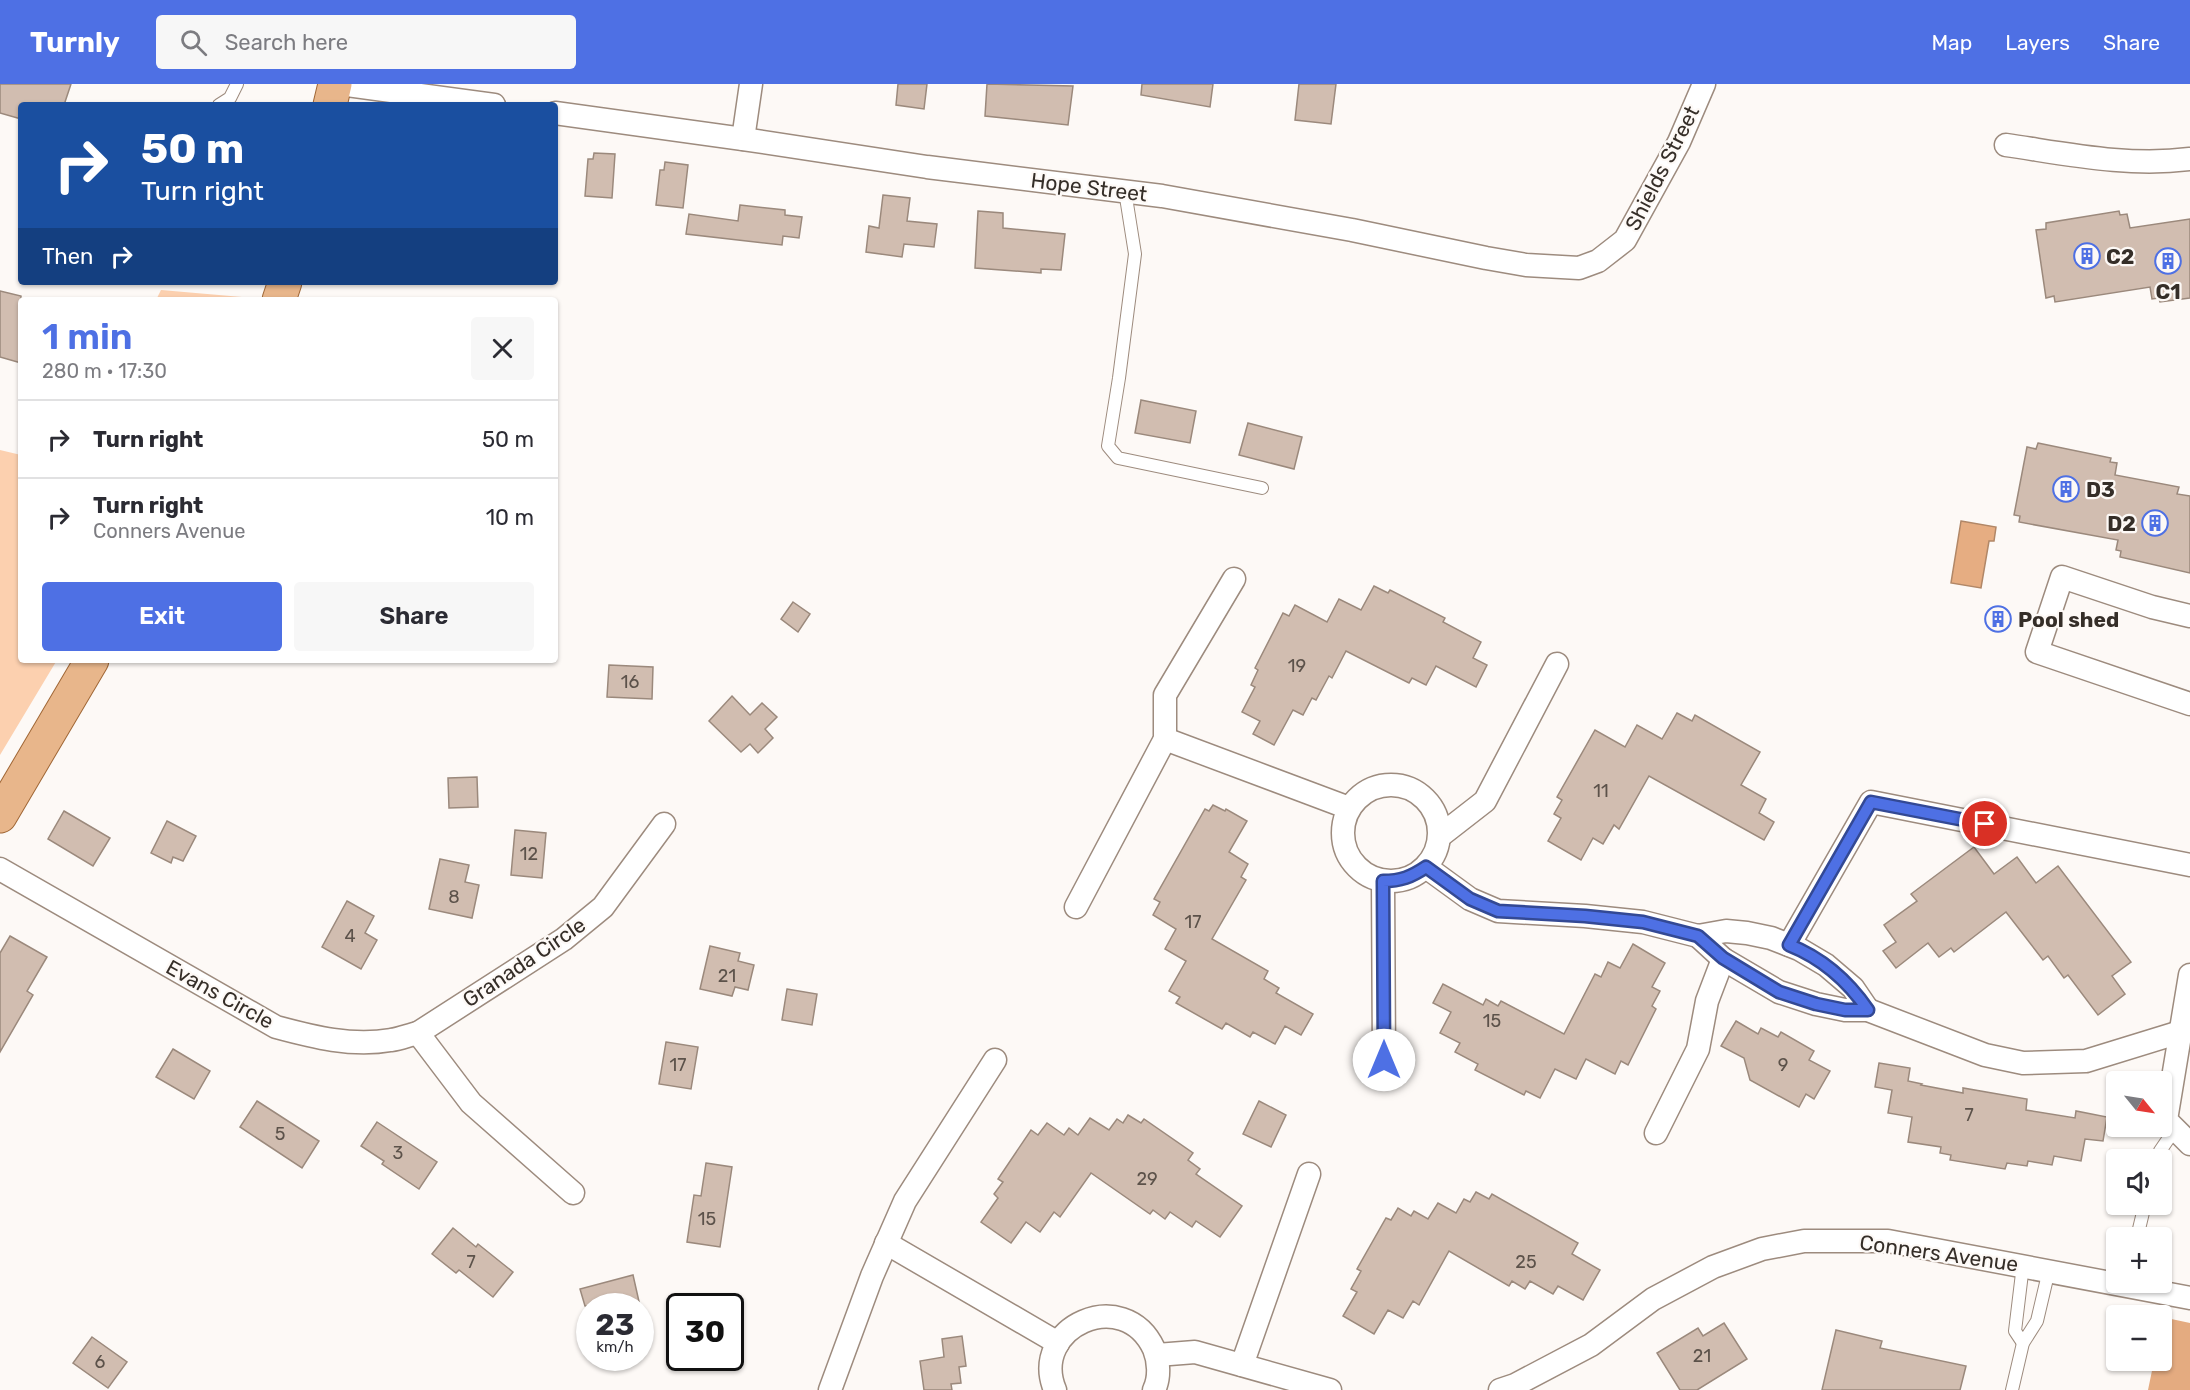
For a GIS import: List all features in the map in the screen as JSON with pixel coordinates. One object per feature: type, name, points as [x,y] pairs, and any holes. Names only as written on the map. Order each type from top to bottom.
[{"type":"main road","points":[[331,102],[338,84]]},
{"type":"main road","points":[[0,816],[90,663]]},
{"type":"street","points":[[338,84],[472,102]]},
{"type":"street","points":[[742,139],[751,84]]},
{"type":"street","name":"Shields Street","points":[[1615,249],[1625,240],[1660,179],[1704,84]]},
{"type":"street","name":"Hope Street","points":[[558,113],[927,167],[1125,191],[1341,228],[1526,265],[1579,268],[1598,261],[1615,249]]},
{"type":"street","points":[[2006,145],[2123,162],[2161,163],[2190,159]]},
{"type":"street","points":[[2190,616],[2152,608],[2062,577],[2037,652],[2190,704]]},
{"type":"street","points":[[1076,907],[1165,740],[1166,695],[1234,579]]},
{"type":"street","points":[[1440,837],[1485,801],[1557,664]]},
{"type":"street","points":[[1165,740],[1349,808]]},
{"type":"street","points":[[1386,784],[1406,786],[1418,791],[1428,800],[1439,823],[1440,837],[1437,848],[1426,867],[1413,876],[1398,881],[1383,881],[1368,876],[1347,854],[1343,838],[1343,823],[1349,808],[1368,790],[1386,784]]},
{"type":"street","points":[[1789,945],[1871,802],[2190,865]]},
{"type":"street","name":"Granada Circle","points":[[418,1033],[564,939],[603,907],[664,824]]},
{"type":"street","points":[[1426,867],[1470,899],[1498,911],[1643,922],[1698,936],[1726,931],[1747,933],[1789,945],[1826,965],[1853,988],[1868,1010]]},
{"type":"street","name":"Evans Circle","points":[[0,869],[276,1027],[324,1040],[352,1042],[390,1041],[418,1033]]},
{"type":"street","points":[[1383,881],[1384,1060]]},
{"type":"street","points":[[1698,936],[1723,958],[1779,992],[1816,1004],[1845,1010],[1868,1010],[1985,1055],[2023,1063],[2086,1061],[2185,1030]]},
{"type":"street","points":[[1656,1133],[1698,1049],[1707,1001],[1723,958]]},
{"type":"street","points":[[2182,1136],[2166,1120],[2185,1030],[2190,975]]},
{"type":"street","points":[[418,1033],[471,1103],[573,1192]]},
{"type":"street","points":[[830,1390],[872,1276],[905,1201],[995,1060]]},
{"type":"street","points":[[1242,1365],[1309,1174]]},
{"type":"street","name":"Conners Avenue","points":[[1500,1390],[1591,1345],[1653,1299],[1713,1267],[1762,1249],[1804,1240],[1888,1241],[2190,1298]]},
{"type":"street","points":[[886,1242],[1058,1343]]},
{"type":"street","points":[[1055,1390],[1051,1372],[1058,1343],[1069,1329],[1085,1320],[1102,1316],[1120,1318],[1136,1326],[1149,1339],[1156,1355],[1158,1370],[1154,1390]]},
{"type":"street","points":[[1156,1355],[1196,1352],[1330,1390]]},
{"type":"lane","points":[[224,102],[230,98],[237,84]]},
{"type":"lane","points":[[1125,191],[1135,254],[1108,446],[1118,458],[1262,488]]},
{"type":"lane","points":[[2163,1149],[2182,1136]]},
{"type":"lane","points":[[2023,1343],[2015,1331],[2024,1265]]},
{"type":"lane","points":[[2012,1390],[2023,1343],[2037,1322],[2049,1270]]},
{"type":"shaded area","points":[[161,290],[242,297],[158,297]]},
{"type":"shaded area","points":[[0,450],[18,454],[18,663],[55,663],[0,755]]},
{"type":"shaded area","points":[[1961,521],[1996,527],[1994,541],[1989,541],[1981,588],[1951,583]]},
{"type":"shaded area","points":[[2172,1319],[2190,1323],[2190,1390],[2148,1390],[2152,1371],[2172,1371]]},
{"type":"building","points":[[0,84],[71,84],[65,102],[18,102],[18,118],[0,113]]},
{"type":"building","points":[[898,84],[927,84],[924,109],[896,105]]},
{"type":"building","points":[[987,84],[1073,86],[1068,125],[985,116]]},
{"type":"building","points":[[1142,84],[1213,84],[1210,107],[1141,95]]},
{"type":"building","points":[[1299,84],[1336,84],[1331,124],[1295,120]]},
{"type":"building","points":[[594,153],[615,154],[612,198],[585,196],[588,159],[593,159]]},
{"type":"building","points":[[665,162],[688,165],[683,208],[656,205],[660,170],[664,170]]},
{"type":"building","points":[[883,195],[910,198],[907,221],[937,224],[934,247],[904,244],[902,257],[866,252],[869,226],[879,228]]},
{"type":"building","points":[[740,205],[785,210],[785,215],[802,217],[799,238],[783,236],[782,245],[686,234],[689,214],[738,221]]},
{"type":"building","points":[[978,211],[1003,213],[1003,228],[1065,234],[1061,270],[1041,269],[1041,273],[975,268]]},
{"type":"building","name":"C2","points":[[2119,211],[2120,215],[2127,214],[2130,228],[2190,219],[2190,298],[2160,302],[2159,298],[2152,299],[2150,287],[2055,302],[2054,296],[2046,298],[2036,230],[2046,229],[2046,223]]},
{"type":"building","points":[[0,291],[21,297],[18,297],[18,362],[0,357]]},
{"type":"building","points":[[1141,400],[1196,411],[1190,443],[1135,433]]},
{"type":"building","points":[[1248,423],[1302,437],[1294,469],[1239,455]]},
{"type":"building","points":[[2038,443],[2111,458],[2110,462],[2117,463],[2115,475],[2179,487],[2177,494],[2190,496],[2190,573],[2120,557],[2121,551],[2116,550],[2118,540],[2019,522],[2020,516],[2014,515],[2027,447],[2036,449]]},
{"type":"building","points":[[1374,586],[1388,593],[1390,590],[1445,618],[1443,622],[1481,642],[1473,658],[1487,665],[1476,687],[1436,666],[1426,685],[1412,678],[1409,683],[1346,651],[1332,678],[1329,676],[1316,700],[1312,698],[1303,715],[1293,710],[1274,745],[1253,734],[1260,721],[1242,712],[1255,687],[1251,685],[1258,670],[1255,668],[1283,613],[1289,616],[1295,605],[1327,622],[1339,599],[1361,610]]},
{"type":"building","points":[[793,602],[810,614],[798,632],[781,619]]},
{"type":"building","points":[[609,665],[653,667],[652,699],[607,697]]},
{"type":"building","points":[[732,696],[750,715],[762,703],[777,717],[765,729],[773,738],[758,753],[750,744],[741,752],[709,721]]},
{"type":"building","points":[[1677,713],[1692,721],[1695,715],[1760,752],[1741,785],[1766,799],[1759,813],[1774,822],[1764,840],[1649,776],[1619,829],[1614,825],[1603,844],[1593,838],[1581,860],[1548,841],[1561,818],[1554,814],[1562,800],[1557,797],[1595,730],[1625,747],[1637,725],[1662,739]]},
{"type":"building","points":[[477,777],[478,807],[449,808],[448,778]]},
{"type":"building","points":[[1213,805],[1225,811],[1226,809],[1247,821],[1229,852],[1248,864],[1241,877],[1246,880],[1212,939],[1268,971],[1264,979],[1279,988],[1276,993],[1313,1014],[1301,1035],[1285,1026],[1275,1044],[1253,1032],[1250,1037],[1226,1023],[1222,1029],[1176,1003],[1180,997],[1169,991],[1186,961],[1165,949],[1176,929],[1153,915],[1160,902],[1154,899],[1205,809],[1209,811]]},
{"type":"building","points":[[64,811],[110,838],[93,866],[48,839]]},
{"type":"building","points":[[167,821],[196,836],[183,861],[173,857],[171,863],[151,853]]},
{"type":"building","points":[[515,830],[546,833],[542,878],[511,875]]},
{"type":"building","points":[[1974,847],[1994,874],[2017,857],[2036,883],[2058,866],[2131,962],[2112,976],[2125,994],[2098,1015],[2068,975],[2064,978],[2048,956],[2043,960],[2006,912],[1954,952],[1951,948],[1939,957],[1928,943],[1896,968],[1883,951],[1896,942],[1884,925],[1917,901],[1911,894]]},
{"type":"building","points":[[440,859],[469,865],[465,882],[479,885],[472,918],[429,909]]},
{"type":"building","points":[[347,901],[374,916],[365,933],[377,940],[361,969],[322,947]]},
{"type":"building","points":[[10,936],[47,957],[27,991],[33,995],[0,1052],[0,953]]},
{"type":"building","points":[[1633,944],[1665,963],[1652,987],[1660,991],[1652,1006],[1656,1009],[1628,1065],[1621,1061],[1615,1074],[1586,1059],[1576,1079],[1555,1069],[1540,1098],[1526,1091],[1524,1095],[1475,1070],[1478,1064],[1455,1052],[1460,1043],[1440,1033],[1451,1012],[1433,1003],[1443,984],[1483,1005],[1486,999],[1498,1006],[1501,1001],[1564,1034],[1595,974],[1601,977],[1608,962],[1620,968]]},
{"type":"building","points":[[710,946],[740,953],[738,961],[754,965],[748,990],[735,987],[732,996],[700,989]]},
{"type":"building","points":[[787,989],[817,994],[812,1025],[782,1020]]},
{"type":"building","points":[[1736,1021],[1758,1034],[1761,1028],[1778,1037],[1781,1032],[1814,1051],[1809,1060],[1830,1071],[1814,1099],[1806,1094],[1799,1107],[1750,1080],[1744,1058],[1721,1046]]},
{"type":"building","points":[[666,1042],[698,1047],[691,1089],[659,1084]]},
{"type":"building","points":[[173,1049],[210,1071],[194,1099],[156,1077]]},
{"type":"building","points":[[1879,1063],[1910,1068],[1908,1081],[1921,1085],[1963,1093],[1963,1088],[2027,1099],[2026,1110],[2075,1118],[2076,1111],[2106,1117],[2103,1141],[2085,1139],[2081,1161],[2054,1156],[2052,1165],[2028,1161],[2027,1166],[2007,1163],[2005,1169],[1950,1160],[1951,1155],[1940,1153],[1941,1147],[1908,1142],[1912,1117],[1888,1113],[1892,1090],[1875,1087]]},
{"type":"building","points":[[257,1101],[319,1141],[302,1168],[240,1127]]},
{"type":"building","points":[[1259,1101],[1286,1115],[1271,1147],[1243,1134]]},
{"type":"building","points":[[1128,1115],[1141,1123],[1144,1119],[1193,1153],[1188,1160],[1200,1169],[1196,1174],[1242,1206],[1220,1237],[1196,1221],[1192,1227],[1170,1212],[1165,1219],[1153,1210],[1150,1214],[1091,1173],[1060,1217],[1054,1212],[1040,1232],[1026,1222],[1011,1243],[981,1222],[998,1198],[994,1194],[1003,1182],[998,1179],[1031,1130],[1038,1135],[1047,1123],[1064,1135],[1069,1128],[1078,1135],[1090,1118],[1109,1130],[1117,1119],[1123,1123]]},
{"type":"building","points":[[377,1122],[437,1162],[419,1189],[382,1164],[384,1161],[361,1146]]},
{"type":"building","points":[[706,1163],[732,1167],[720,1247],[687,1242],[694,1195],[701,1196]]},
{"type":"building","points":[[1476,1192],[1489,1199],[1492,1194],[1578,1243],[1572,1254],[1600,1270],[1583,1300],[1558,1286],[1553,1294],[1530,1281],[1525,1289],[1512,1281],[1509,1286],[1449,1251],[1419,1305],[1413,1301],[1403,1318],[1388,1310],[1374,1334],[1343,1316],[1357,1292],[1351,1289],[1361,1271],[1357,1269],[1386,1218],[1391,1220],[1398,1208],[1411,1216],[1414,1211],[1428,1219],[1438,1203],[1456,1213],[1464,1199],[1470,1202]]},
{"type":"building","points":[[453,1228],[476,1247],[478,1244],[513,1272],[493,1297],[459,1270],[456,1273],[432,1254]]},
{"type":"building","points":[[633,1275],[637,1293],[581,1293],[580,1289]]},
{"type":"building","points":[[1724,1323],[1747,1359],[1697,1390],[1680,1390],[1657,1353],[1698,1328],[1703,1336]]},
{"type":"building","points":[[1836,1330],[1882,1341],[1880,1348],[1966,1366],[1960,1390],[1822,1390]]},
{"type":"building","points":[[962,1336],[966,1366],[959,1367],[961,1383],[951,1384],[952,1390],[924,1390],[920,1361],[944,1357],[942,1339]]},
{"type":"building","points":[[92,1337],[127,1362],[108,1388],[73,1363]]},
{"type":"place","name":"C2","points":[[2087,256]]},
{"type":"place","name":"C1","points":[[2168,261]]},
{"type":"place","name":"D3","points":[[2066,489]]},
{"type":"place","name":"D2","points":[[2155,523]]},
{"type":"place","name":"Pool shed","points":[[1998,619]]},
{"type":"route","points":[[1384,1060],[1383,881],[1398,881],[1413,876],[1426,867],[1470,899],[1498,911],[1643,922],[1698,936],[1723,958],[1779,992],[1816,1004],[1845,1010],[1868,1010],[1853,988],[1826,965],[1789,945],[1871,802],[1985,824]]}]
